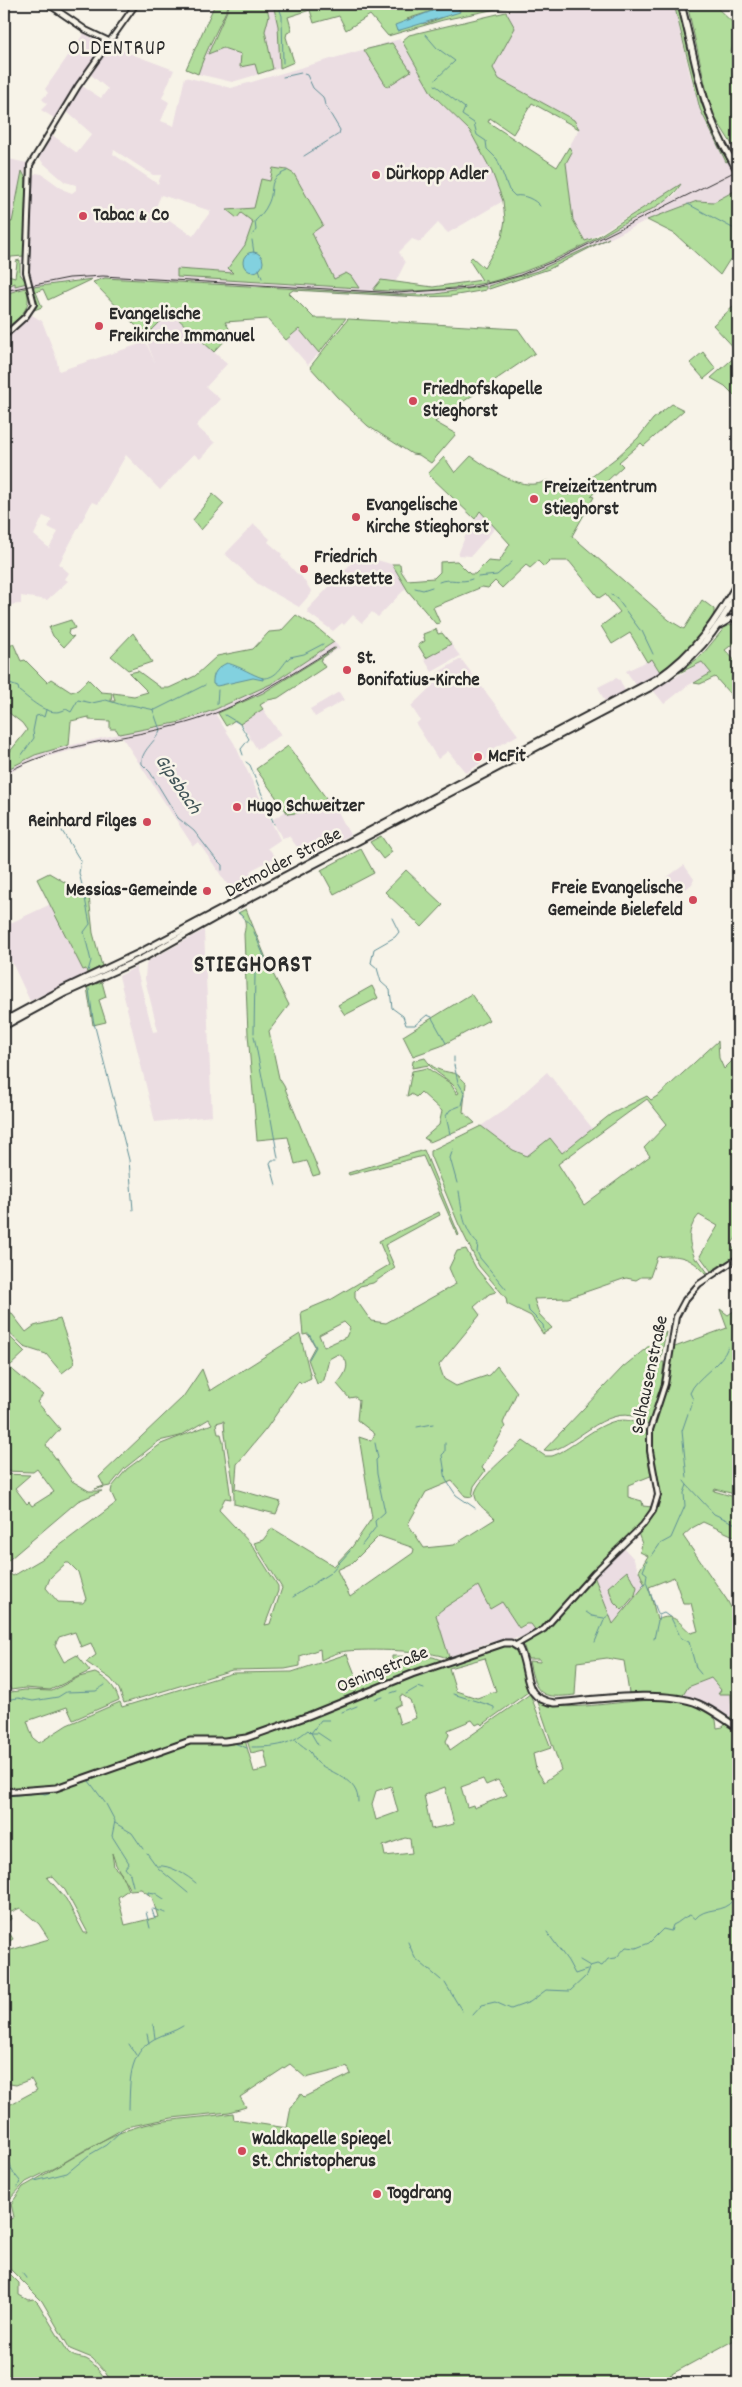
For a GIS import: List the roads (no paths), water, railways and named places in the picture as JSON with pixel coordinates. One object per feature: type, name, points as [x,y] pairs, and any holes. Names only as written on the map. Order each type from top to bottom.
[{"type":"main road","points":[[681,4],[700,86],[712,122],[738,167]]},
{"type":"main road","points":[[731,156],[738,172]]},
{"type":"main road","points":[[726,607],[738,582]]},
{"type":"main road","points":[[726,607],[738,593]]},
{"type":"main road","points":[[738,593],[738,604]]},
{"type":"main road","points":[[726,607],[738,611]]},
{"type":"main road","points":[[726,607],[738,617]]},
{"type":"main road","name":"Detmolder Straße","points":[[4,1026],[228,910],[480,774],[674,673],[696,653],[716,629],[726,607]]},
{"type":"main road","name":"Detmolder Straße","points":[[589,718],[672,669],[697,646],[726,607]]},
{"type":"main road","points":[[716,629],[728,620],[738,617]]},
{"type":"main road","name":"Detmolder Straße","points":[[4,1021],[65,988],[137,957]]},
{"type":"main road","name":"Osningstraße","points":[[4,1792],[56,1788],[190,1741],[225,1741],[246,1738],[488,1646],[504,1642],[516,1645]]},
{"type":"main road","points":[[516,1645],[522,1656],[529,1686],[536,1695],[545,1701],[555,1703],[647,1698],[683,1700],[704,1706],[738,1728]]},
{"type":"street","points":[[48,4],[82,28],[109,41]]},
{"type":"street","points":[[4,336],[26,316],[34,304],[26,272],[30,165],[75,91],[136,4]]},
{"type":"street","name":"Selhausenstraße","points":[[516,1645],[544,1629],[589,1578],[643,1525],[653,1511],[658,1494],[650,1451],[650,1430],[665,1384],[676,1317],[685,1300],[699,1284],[738,1258]]},
{"type":"water","points":[[439,4],[456,4],[460,12],[397,31],[395,25],[432,11]]},
{"type":"water","points":[[253,252],[260,255],[263,262],[260,269],[253,272],[246,269],[243,262],[246,255]]},
{"type":"water","points":[[227,663],[263,678],[263,680],[253,678],[217,686],[213,684],[216,671]]},
{"type":"waterway","points":[[278,4],[282,16],[283,63]]},
{"type":"waterway","points":[[413,4],[418,11]]},
{"type":"waterway","points":[[425,34],[437,48],[455,61],[436,79]]},
{"type":"waterway","points":[[283,77],[301,73]]},
{"type":"waterway","points":[[304,74],[307,75],[313,88],[323,97],[325,105],[340,130],[339,134],[304,156]]},
{"type":"waterway","points":[[435,85],[465,108],[462,115],[474,123],[477,135],[486,141],[487,149],[497,159],[509,190],[515,196],[529,198],[540,206]]},
{"type":"waterway","points":[[252,235],[256,230],[255,221],[268,204],[273,181],[280,174],[287,171]]},
{"type":"waterway","points":[[688,204],[738,231]]},
{"type":"waterway","points":[[252,240],[254,253]]},
{"type":"waterway","points":[[259,269],[262,278]]},
{"type":"waterway","points":[[478,577],[497,575],[512,562]]},
{"type":"waterway","points":[[439,582],[472,579]]},
{"type":"waterway","points":[[415,588],[423,590],[432,587]]},
{"type":"waterway","points":[[611,595],[616,597],[624,608]]},
{"type":"waterway","points":[[626,611],[640,630]]},
{"type":"waterway","points":[[642,631],[653,654]]},
{"type":"waterway","points":[[262,678],[275,674],[290,657],[304,654],[323,644]]},
{"type":"waterway","points":[[4,660],[7,650]]},
{"type":"waterway","points":[[4,682],[18,687],[19,691],[41,708],[54,712],[66,709],[71,712],[78,700],[92,703],[106,700],[122,705],[155,710],[205,685]]},
{"type":"waterway","points":[[217,704],[218,690]]},
{"type":"waterway","points":[[21,756],[34,738],[33,731],[36,716],[41,715],[44,717],[46,710]]},
{"type":"waterway","name":"Gipsbach","points":[[153,710],[160,730],[143,755],[142,764],[150,772],[178,818],[194,831],[222,865],[222,870]]},
{"type":"waterway","points":[[225,715],[240,724],[249,739],[241,749],[243,755]]},
{"type":"waterway","points":[[246,762],[250,765],[274,824]]},
{"type":"waterway","points":[[54,818],[80,860]]},
{"type":"waterway","points":[[81,861],[79,873],[82,885]]},
{"type":"waterway","points":[[83,888],[90,924],[84,932],[91,961],[88,971]]},
{"type":"waterway","name":"Gipsbach","points":[[238,912],[252,927]]},
{"type":"waterway","points":[[392,918],[399,932],[395,937],[374,949],[371,963],[377,968],[381,982],[390,990],[392,1008],[403,1016],[406,1025],[415,1025],[427,1015],[432,1017]]},
{"type":"waterway","name":"Gipsbach","points":[[254,932],[266,961],[255,973],[254,1033]]},
{"type":"waterway","points":[[89,989],[93,1019],[129,1160],[133,1210]]},
{"type":"waterway","points":[[432,1018],[446,1043]]},
{"type":"waterway","name":"Gipsbach","points":[[254,1036],[270,1118]]},
{"type":"waterway","points":[[454,1057],[454,1062]]},
{"type":"waterway","points":[[454,1065],[458,1082],[465,1094],[462,1105]]},
{"type":"waterway","points":[[450,1134],[446,1116],[450,1110],[460,1106]]},
{"type":"waterway","name":"Gipsbach","points":[[271,1119],[278,1158]]},
{"type":"waterway","points":[[453,1149],[450,1158],[457,1183]]},
{"type":"waterway","name":"Gipsbach","points":[[276,1185],[270,1163],[272,1160],[277,1160]]},
{"type":"waterway","points":[[459,1191],[466,1226],[478,1244],[477,1252],[506,1289]]},
{"type":"waterway","points":[[528,1306],[529,1311],[543,1325],[544,1331]]},
{"type":"waterway","name":"Gipsbach","points":[[309,1334],[316,1347],[309,1359]]},
{"type":"waterway","points":[[687,1478],[682,1431],[693,1399],[690,1393],[693,1387],[720,1360],[728,1347]]},
{"type":"waterway","name":"Gipsbach","points":[[417,1427],[433,1424]]},
{"type":"waterway","points":[[362,1545],[376,1527],[375,1521],[385,1512],[377,1474],[376,1460],[378,1458],[375,1443]]},
{"type":"waterway","name":"Gipsbach","points":[[445,1443],[445,1452],[442,1455],[446,1480],[456,1495],[475,1508]]},
{"type":"waterway","points":[[651,1557],[660,1544],[671,1538],[685,1506],[684,1493],[687,1485],[684,1481]]},
{"type":"waterway","points":[[687,1485],[714,1514],[738,1525]]},
{"type":"waterway","points":[[293,1597],[330,1573],[350,1551]]},
{"type":"waterway","points":[[647,1561],[643,1571],[647,1574],[646,1582],[657,1611],[659,1615],[664,1613],[671,1618],[681,1638],[689,1642],[696,1668],[701,1674]]},
{"type":"waterway","points":[[641,1587],[645,1583]]},
{"type":"waterway","points":[[586,1612],[592,1616],[604,1618]]},
{"type":"waterway","points":[[595,1642],[605,1618],[609,1615]]},
{"type":"waterway","points":[[654,1639],[659,1616]]},
{"type":"waterway","points":[[4,1700],[18,1698],[33,1701],[58,1697],[66,1692],[96,1691],[105,1685]]},
{"type":"waterway","points":[[406,1694],[418,1687],[424,1689]]},
{"type":"waterway","points":[[391,1693],[397,1691]]},
{"type":"waterway","points":[[453,1694],[489,1705],[494,1707],[494,1710]]},
{"type":"waterway","points":[[375,1699],[383,1697]]},
{"type":"waterway","points":[[342,1712],[357,1706]]},
{"type":"waterway","points":[[252,1747],[276,1746],[289,1742],[308,1730],[311,1733],[321,1720],[329,1720]]},
{"type":"waterway","points":[[318,1745],[311,1733],[318,1733],[330,1741]]},
{"type":"waterway","points":[[296,1740],[311,1753],[318,1763],[349,1782],[357,1794],[358,1802]]},
{"type":"waterway","points":[[207,1744],[234,1743],[247,1748]]},
{"type":"waterway","points":[[122,1768],[137,1762]]},
{"type":"waterway","points":[[89,1781],[118,1769]]},
{"type":"waterway","points":[[89,1781],[106,1804],[115,1821],[112,1836],[129,1863],[125,1868],[130,1874],[133,1886]]},
{"type":"waterway","points":[[4,1796],[45,1794],[85,1782]]},
{"type":"waterway","points":[[115,1823],[132,1833],[143,1849]]},
{"type":"waterway","points":[[147,1853],[158,1868],[188,1893]]},
{"type":"waterway","points":[[158,1866],[173,1869],[196,1883]]},
{"type":"waterway","points":[[148,1894],[148,1892],[155,1893],[164,1899]]},
{"type":"waterway","points":[[473,2015],[482,2005],[495,2002],[511,2009],[530,2002],[546,1990],[570,1991],[586,1976],[590,1966],[597,1964],[602,1966],[608,1959],[616,1958],[626,1947],[636,1948],[649,1943],[663,1929],[671,1931],[673,1925],[690,1915],[695,1919],[699,1915],[724,1907],[733,1900],[738,1899]]},
{"type":"waterway","points":[[153,1909],[166,1913]]},
{"type":"waterway","points":[[152,1910],[155,1919]]},
{"type":"waterway","points":[[146,1912],[150,1928]]},
{"type":"waterway","points":[[547,1932],[575,1974],[587,1970]]},
{"type":"waterway","points":[[408,1942],[415,1958],[441,1980]]},
{"type":"waterway","points":[[580,1960],[590,1966]]},
{"type":"waterway","points":[[4,1963],[6,1968]]},
{"type":"waterway","points":[[445,1983],[462,2011]]},
{"type":"waterway","points":[[153,2024],[155,2038]]},
{"type":"waterway","points":[[129,2109],[130,2079],[139,2052],[154,2039],[183,2026]]},
{"type":"waterway","points":[[147,2034],[149,2043]]},
{"type":"waterway","points":[[129,2044],[136,2055]]},
{"type":"waterway","points":[[35,2181],[67,2173],[89,2155],[106,2145],[121,2131]]},
{"type":"waterway","points":[[4,2145],[12,2171],[20,2181],[18,2187]]},
{"type":"waterway","points":[[22,2273],[26,2278]]},
{"type":"tram line","points":[[4,774],[25,763],[70,748],[163,729],[206,717],[263,691],[334,648]]},
{"type":"railway","points":[[4,291],[69,278],[103,276],[397,293],[470,288],[518,276],[557,260],[738,170]]},
{"type":"place","name":"Dürkopp Adler","points":[[376,175]]},
{"type":"place","name":"Tabac & Co","points":[[83,216]]},
{"type":"place","name":"Evangelische Freikirche Immanuel","points":[[99,326]]},
{"type":"place","name":"Friedhofskapelle Stieghorst","points":[[413,401]]},
{"type":"place","name":"Freizeitzentrum Stieghorst","points":[[534,499]]},
{"type":"place","name":"Evangelische Kirche Stieghorst","points":[[356,517]]},
{"type":"place","name":"Friedrich Beckstette","points":[[304,569]]},
{"type":"place","name":"St. Bonifatius-Kirche","points":[[347,670]]},
{"type":"place","name":"McFit","points":[[478,757]]},
{"type":"place","name":"Hugo Schweitzer","points":[[237,807]]},
{"type":"place","name":"Reinhard Filges","points":[[147,822]]},
{"type":"place","name":"Messias-Gemeinde","points":[[207,891]]},
{"type":"place","name":"Freie Evangelische Gemeinde Bielefeld","points":[[693,900]]},
{"type":"place","name":"Waldkapelle Spiegel St. Christopherus","points":[[242,2151]]},
{"type":"place","name":"Togdrang","points":[[377,2194]]},
{"type":"district","name":"OLDENTRUP","points":[[117,50]]},
{"type":"district","name":"STIEGHORST","points":[[253,966]]}]
